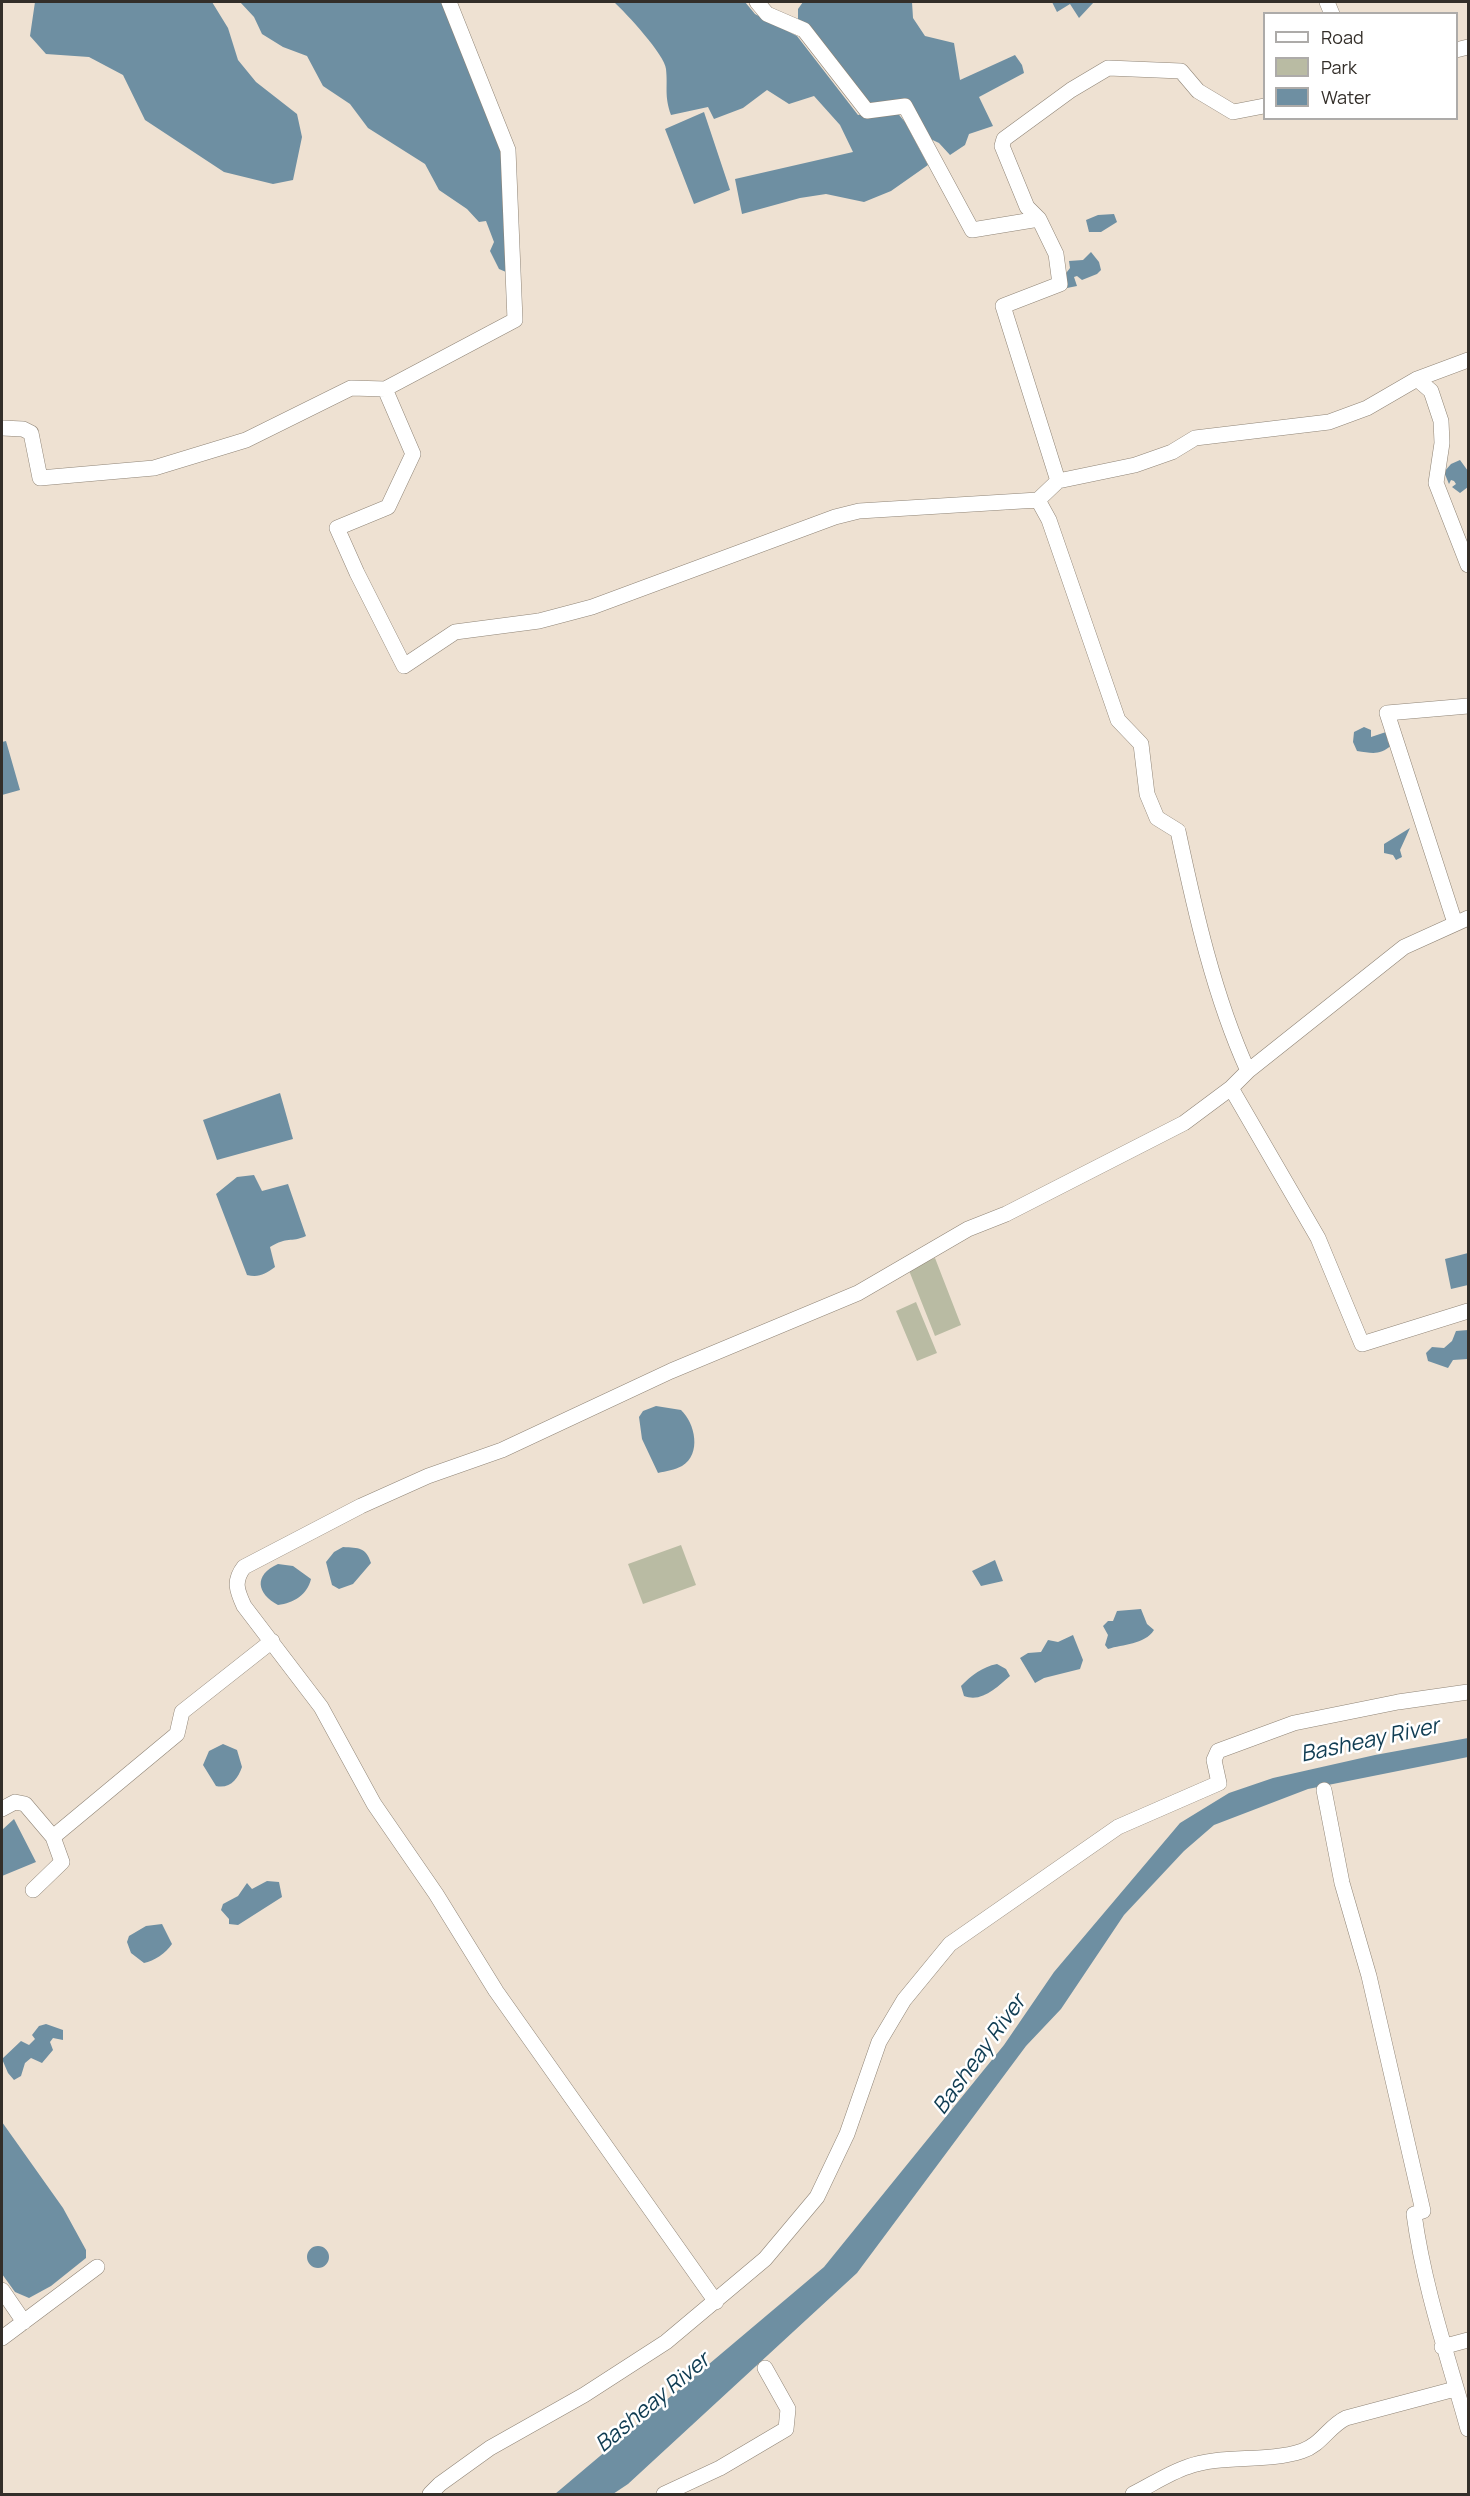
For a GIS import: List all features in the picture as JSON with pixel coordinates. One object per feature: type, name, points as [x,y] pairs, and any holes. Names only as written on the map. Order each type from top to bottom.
[{"type":"street","points":[[2,428],[23,429],[31,433],[40,478],[154,468],[246,440],[351,388],[385,389],[515,320],[508,150],[449,2]]},
{"type":"street","points":[[757,2],[767,14],[804,30],[867,111],[905,106],[972,230],[1039,219]]},
{"type":"street","points":[[1058,481],[1003,306],[1060,284],[1056,254],[1039,219],[1027,207],[1002,146],[1005,139],[1071,90],[1108,68],[1181,71],[1198,91],[1233,112],[1263,106]]},
{"type":"street","points":[[385,389],[413,454],[387,507],[338,528],[357,573],[404,666],[455,632],[539,621],[592,607],[835,517],[859,511],[1038,500],[1058,481],[1135,465],[1172,452],[1195,438],[1329,422],[1368,408],[1418,379],[1468,360]]},
{"type":"street","points":[[1418,379],[1431,391],[1442,421],[1442,443],[1436,483],[1468,565]]},
{"type":"street","points":[[1038,500],[1049,520],[1118,720],[1140,744],[1150,802],[1157,818],[1178,831],[1187,874],[1232,1034],[1248,1071]]},
{"type":"street","points":[[716,2302],[496,1991],[436,1894],[374,1804],[321,1707],[244,1606],[237,1591],[237,1577],[244,1567],[361,1506],[428,1476],[502,1450],[670,1371],[858,1293],[958,1234],[1074,1180],[1184,1123],[1231,1088],[1248,1071],[1404,947],[1462,920],[1387,713],[1468,706]]},
{"type":"street","points":[[1231,1088],[1318,1238],[1362,1344],[1468,1311]]},
{"type":"street","points":[[53,1837],[177,1734],[182,1712],[272,1641]]},
{"type":"street","points":[[430,2494],[489,2448],[584,2395],[666,2342],[765,2259],[817,2197],[848,2134],[879,2042],[904,2000],[950,1944],[1118,1827],[1220,1783],[1214,1760],[1218,1751],[1294,1724],[1398,1702],[1468,1692]]},
{"type":"street","points":[[1324,1790],[1342,1883],[1369,1976],[1423,2211],[1414,2214],[1420,2260],[1468,2429]]},
{"type":"street","points":[[2,1809],[15,1802],[25,1804],[53,1837],[62,1862],[33,1890]]},
{"type":"street","points":[[2,2338],[98,2267]]},
{"type":"street","points":[[2,2290],[24,2322]]},
{"type":"street","points":[[1443,2347],[1468,2340]]},
{"type":"street","points":[[664,2494],[720,2468],[786,2429],[788,2409],[765,2368]]},
{"type":"street","points":[[1133,2494],[1188,2466],[1274,2458],[1305,2451],[1319,2442],[1334,2424],[1346,2418],[1455,2389]]},
{"type":"green space","points":[[935,1258],[961,1325],[935,1336],[908,1268]]},
{"type":"green space","points":[[916,1302],[937,1353],[917,1361],[896,1311]]},
{"type":"green space","points":[[681,1545],[696,1585],[643,1604],[628,1564]]},
{"type":"water","points":[[35,2],[212,2],[228,28],[238,60],[256,82],[297,114],[302,137],[293,180],[273,184],[224,172],[145,120],[123,75],[89,57],[46,54],[30,36]]},
{"type":"water","points":[[240,2],[447,2],[505,147],[506,272],[499,269],[490,251],[494,242],[486,221],[479,222],[467,209],[439,190],[425,164],[368,128],[350,104],[323,86],[307,56],[283,47],[262,34],[254,17]]},
{"type":"water","points":[[614,2],[745,2],[755,14],[797,36],[858,115],[895,110],[905,122],[928,165],[891,191],[864,202],[826,194],[800,198],[742,214],[735,179],[853,152],[840,125],[814,96],[789,104],[767,90],[743,108],[714,119],[708,107],[671,115],[664,63],[644,34]]},
{"type":"water","points":[[803,2],[912,2],[913,18],[925,36],[954,43],[960,80],[1015,55],[1024,73],[979,97],[993,126],[969,134],[965,145],[950,155],[939,143],[922,135],[902,103],[861,104],[798,23],[798,9]]},
{"type":"water","points":[[1052,2],[1094,2],[1079,18],[1070,4],[1057,12]]},
{"type":"water","points":[[704,112],[730,190],[694,204],[665,129]]},
{"type":"water","points":[[1114,214],[1117,222],[1101,232],[1089,232],[1086,220],[1098,215]]},
{"type":"water","points":[[1091,252],[1099,262],[1101,270],[1082,280],[1077,276],[1074,277],[1077,286],[1067,288],[1063,277],[1070,268],[1069,261],[1083,260]]},
{"type":"water","points":[[1460,460],[1468,471],[1468,487],[1460,493],[1452,487],[1456,484],[1454,481],[1451,480],[1449,484],[1444,472],[1451,464]]},
{"type":"water","points":[[1364,727],[1371,730],[1371,737],[1386,732],[1388,742],[1392,745],[1379,752],[1357,751],[1353,742],[1354,732]]},
{"type":"water","points":[[6,741],[20,790],[2,795],[2,742]]},
{"type":"water","points":[[1410,828],[1400,850],[1402,857],[1396,860],[1393,855],[1384,853],[1384,844]]},
{"type":"water","points":[[280,1093],[293,1139],[217,1160],[203,1120]]},
{"type":"water","points":[[254,1175],[262,1191],[288,1184],[306,1236],[270,1247],[275,1267],[258,1276],[247,1275],[216,1194],[237,1177]]},
{"type":"water","points":[[1468,1253],[1468,1285],[1451,1289],[1445,1259]]},
{"type":"water","points":[[1468,1330],[1468,1359],[1453,1360],[1448,1368],[1428,1361],[1426,1353],[1432,1347],[1444,1348],[1452,1341],[1456,1331]]},
{"type":"water","points":[[656,1406],[681,1410],[690,1423],[694,1438],[692,1454],[688,1461],[682,1466],[658,1473],[642,1439],[639,1417],[643,1411]]},
{"type":"water","points":[[343,1547],[361,1549],[367,1554],[371,1563],[353,1584],[339,1589],[332,1585],[326,1562],[334,1552]]},
{"type":"water","points":[[995,1560],[1003,1581],[981,1586],[972,1571]]},
{"type":"water","points":[[278,1564],[293,1566],[311,1579],[303,1594],[278,1605],[271,1601],[262,1590],[261,1579],[270,1568]]},
{"type":"water","points":[[1141,1609],[1147,1624],[1154,1630],[1150,1635],[1139,1641],[1108,1649],[1105,1645],[1108,1635],[1103,1626],[1108,1621],[1113,1621],[1117,1611]]},
{"type":"water","points":[[1073,1635],[1083,1660],[1080,1669],[1044,1678],[1035,1683],[1020,1658],[1028,1653],[1041,1652],[1048,1640],[1058,1642]]},
{"type":"water","points":[[997,1664],[1006,1669],[1010,1676],[983,1696],[971,1698],[964,1696],[961,1686],[965,1682],[982,1669]]},
{"type":"water","points":[[1468,1738],[1468,1757],[1308,1789],[1214,1825],[1184,1851],[1124,1915],[1061,2009],[1026,2046],[857,2273],[628,2484],[613,2494],[555,2494],[824,2267],[1004,2045],[1054,1972],[1180,1823],[1229,1793],[1273,1778],[1375,1755]]},
{"type":"water","points":[[223,1744],[237,1750],[242,1767],[233,1782],[221,1787],[216,1786],[203,1765],[209,1751]]},
{"type":"water","points":[[14,1819],[36,1862],[2,1876],[2,1830]]},
{"type":"water","points":[[267,1881],[279,1882],[282,1897],[238,1925],[229,1924],[229,1919],[221,1910],[223,1904],[238,1896],[247,1883],[252,1889]]},
{"type":"water","points":[[162,1924],[172,1944],[160,1956],[144,1963],[131,1953],[127,1942],[129,1936],[146,1926]]},
{"type":"water","points":[[46,2024],[63,2030],[63,2040],[53,2038],[50,2042],[53,2050],[42,2063],[31,2058],[25,2063],[21,2076],[14,2080],[2,2059],[21,2041],[29,2045],[35,2039],[32,2035],[39,2026]]},
{"type":"water","points":[[2,2122],[63,2208],[86,2250],[86,2258],[51,2286],[29,2298],[15,2292],[2,2274]]},
{"type":"water","points":[[318,2246],[326,2249],[329,2257],[326,2265],[318,2268],[310,2265],[307,2257],[310,2249]]},
{"type":"water label","name":"Basheay River","points":[[1370,1741]]},
{"type":"water label","name":"Basheay River","points":[[980,2055]]},
{"type":"water label","name":"Basheay River","points":[[653,2403]]}]
